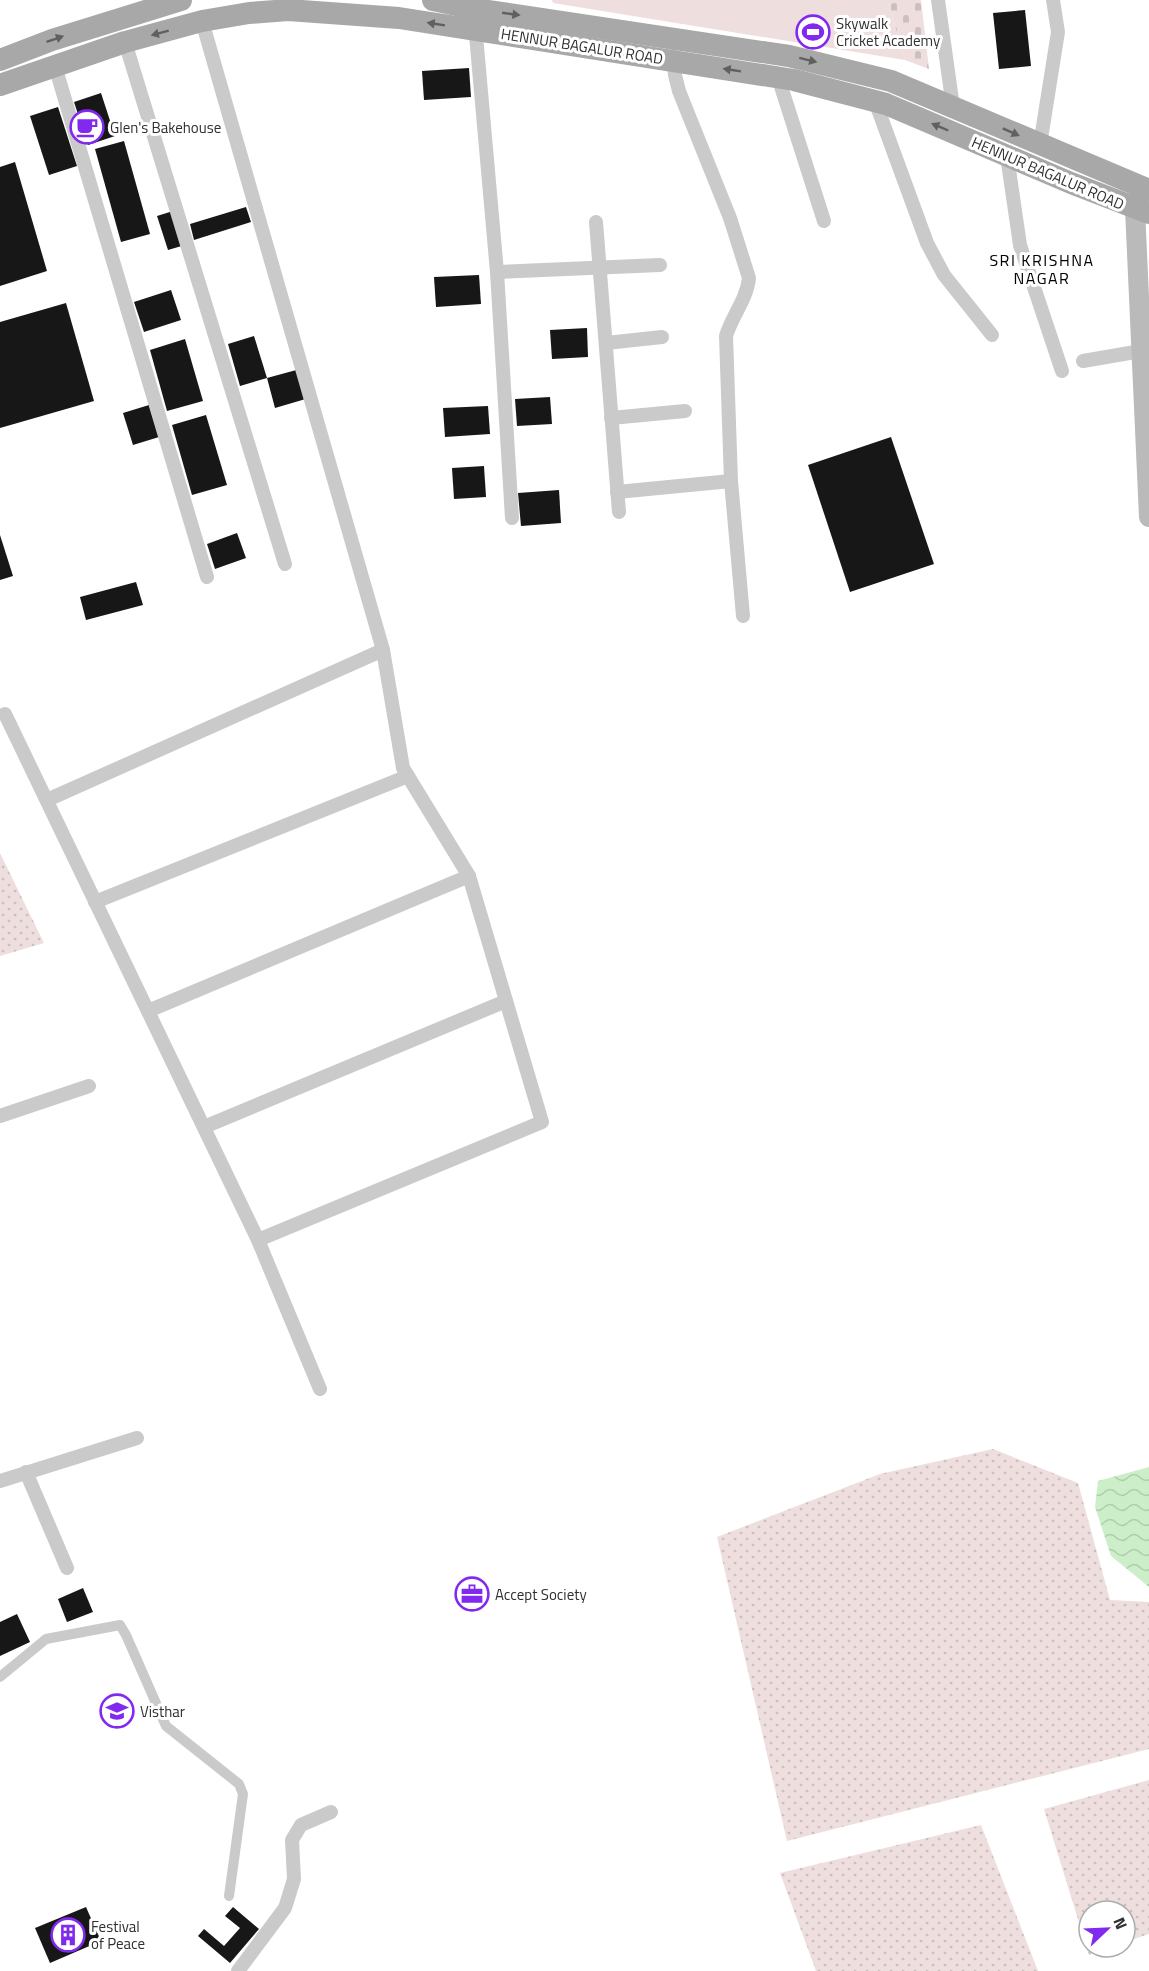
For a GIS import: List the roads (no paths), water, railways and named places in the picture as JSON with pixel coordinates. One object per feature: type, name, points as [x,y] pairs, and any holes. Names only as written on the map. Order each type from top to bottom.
[{"type":"main road","points":[[24,76],[8,57],[52,40],[181,0]]},
{"type":"main road","name":"HENNUR BAGALUR ROAD","points":[[433,0],[475,13],[673,50],[886,104],[1007,156],[1144,200]]},
{"type":"main road","name":"HENNUR BAGALUR ROAD","points":[[0,85],[125,42],[248,7],[399,18],[475,13]]},
{"type":"main road","name":"HENNUR BAGALUR ROAD","points":[[673,50],[789,56],[891,81],[1040,145],[1144,200]]},
{"type":"main road","points":[[1144,200],[1141,351],[1149,517]]},
{"type":"street","points":[[938,0],[953,107]]},
{"type":"street","points":[[1040,145],[1058,32],[1053,0]]},
{"type":"street","points":[[475,13],[497,272],[512,518]]},
{"type":"street","points":[[202,21],[383,650],[403,768],[469,876],[542,1122],[258,1240]]},
{"type":"street","points":[[125,42],[285,564]]},
{"type":"street","points":[[673,50],[679,91],[730,218],[749,278],[746,294],[730,321],[726,336],[731,481],[743,616]]},
{"type":"street","points":[[55,66],[207,578]]},
{"type":"street","points":[[778,77],[824,221]]},
{"type":"street","points":[[875,101],[927,243],[936,261],[944,275],[992,335]]},
{"type":"street","points":[[1007,156],[1020,245],[1062,370]]},
{"type":"street","points":[[596,222],[619,512]]},
{"type":"street","points":[[497,272],[660,265]]},
{"type":"street","points":[[606,343],[662,337]]},
{"type":"street","points":[[1083,361],[1141,351]]},
{"type":"street","points":[[611,418],[685,411]]},
{"type":"street","points":[[617,492],[731,481]]},
{"type":"street","points":[[46,800],[383,650]]},
{"type":"street","points":[[5,714],[258,1240],[320,1389]]},
{"type":"street","points":[[95,902],[408,776]]},
{"type":"street","points":[[148,1011],[469,876]]},
{"type":"street","points":[[204,1127],[506,1001]]},
{"type":"street","points":[[0,1116],[89,1086]]},
{"type":"street","points":[[0,1481],[137,1438]]},
{"type":"street","points":[[26,1472],[67,1568]]},
{"type":"street","points":[[0,1677],[46,1639],[120,1625],[166,1726],[239,1784],[243,1794],[229,1896]]},
{"type":"street","points":[[238,1971],[285,1908],[294,1879],[292,1840],[301,1825],[331,1812]]},
{"type":"water","points":[[1149,1467],[1149,1587],[1111,1556],[1095,1507],[1098,1481]]},
{"type":"place","name":"Skywalk Cricket Academy","points":[[813,32]]},
{"type":"place","name":"Glen's Bakehouse","points":[[87,127]]},
{"type":"place","name":"Accept Society","points":[[472,1594]]},
{"type":"place","name":"Visthar","points":[[117,1711]]},
{"type":"place","name":"Festival of Peace","points":[[68,1935]]},
{"type":"district","name":"SRI KRISHNA NAGAR","points":[[1042,269]]}]
